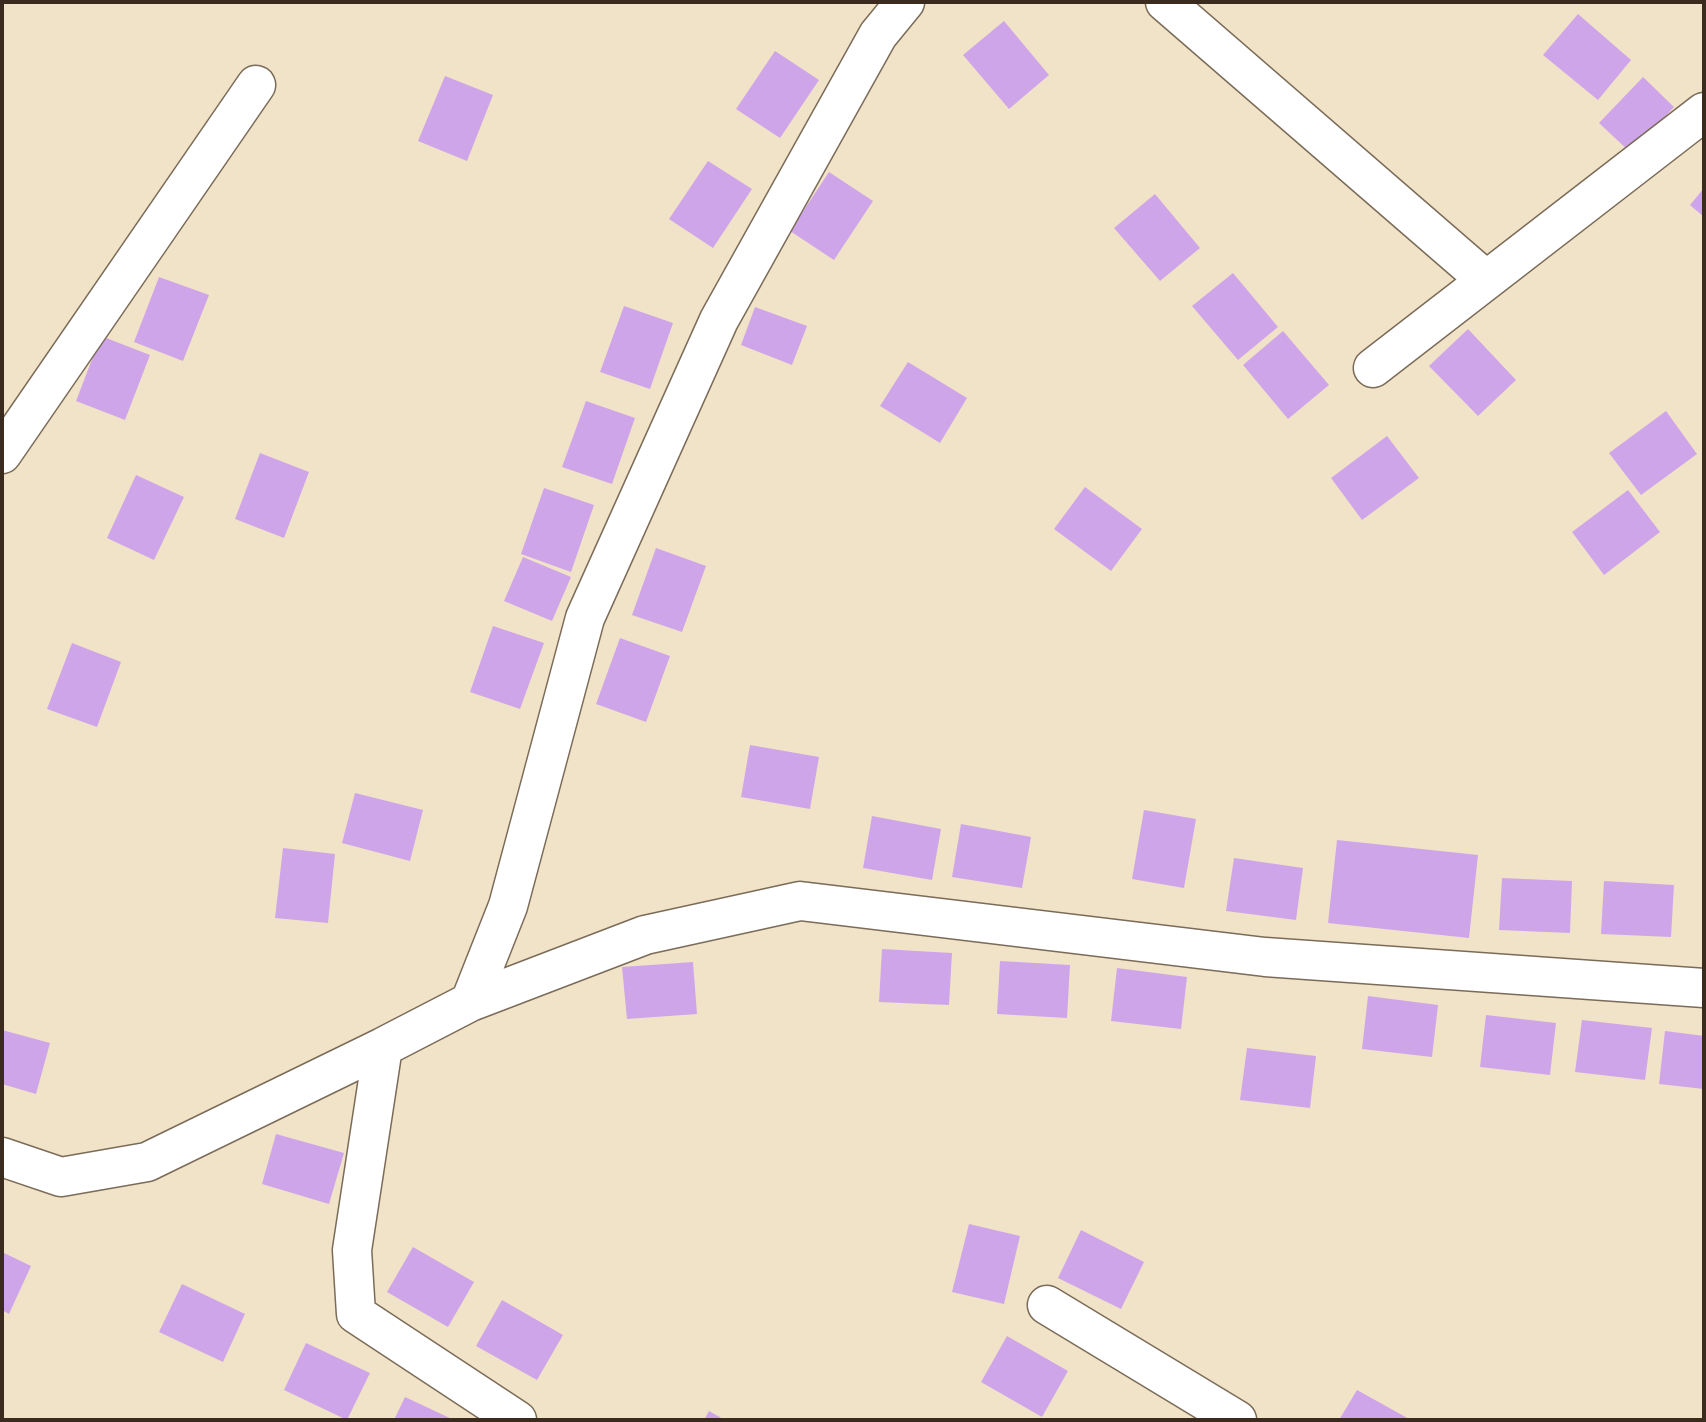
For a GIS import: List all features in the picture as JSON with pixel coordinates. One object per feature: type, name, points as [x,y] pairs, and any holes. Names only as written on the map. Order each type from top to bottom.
[{"type":"street","points":[[470,1002],[508,906],[585,618],[719,320],[878,35],[905,2]]},
{"type":"street","points":[[1166,2],[1486,280]]},
{"type":"street","points":[[2,454],[256,85]]},
{"type":"street","points":[[1373,368],[1704,112]]},
{"type":"street","points":[[2,1157],[61,1177],[147,1162],[470,1002],[645,935],[800,901],[1265,957],[1704,988]]},
{"type":"street","points":[[383,1047],[352,1250],[356,1314],[517,1420]]},
{"type":"street","points":[[1047,1305],[1237,1420]]},
{"type":"building","points":[[1578,14],[1631,60],[1598,100],[1543,55]]},
{"type":"building","points":[[1004,21],[1049,75],[1009,109],[963,55]]},
{"type":"building","points":[[775,51],[819,80],[780,138],[736,109]]},
{"type":"building","points":[[445,76],[493,95],[467,161],[418,141]]},
{"type":"building","points":[[1643,77],[1674,107],[1631,153],[1599,123]]},
{"type":"building","points":[[708,161],[752,189],[713,248],[669,219]]},
{"type":"building","points":[[829,172],[873,201],[834,260],[790,231]]},
{"type":"building","points":[[1704,188],[1704,217],[1690,205]]},
{"type":"building","points":[[1155,194],[1200,248],[1160,281],[1114,228]]},
{"type":"building","points":[[1233,273],[1278,327],[1238,360],[1192,306]]},
{"type":"building","points":[[159,277],[209,295],[183,361],[134,342]]},
{"type":"building","points":[[624,306],[673,323],[650,389],[600,372]]},
{"type":"building","points":[[755,307],[807,326],[792,365],[741,345]]},
{"type":"building","points":[[1468,329],[1516,380],[1478,416],[1429,366]]},
{"type":"building","points":[[1283,331],[1329,385],[1288,419],[1243,365]]},
{"type":"building","points":[[101,336],[150,355],[125,420],[76,401]]},
{"type":"building","points":[[908,362],[967,398],[940,443],[880,406]]},
{"type":"building","points":[[586,401],[635,418],[612,484],[562,467]]},
{"type":"building","points":[[1666,411],[1697,454],[1641,495],[1609,453]]},
{"type":"building","points":[[1387,436],[1419,478],[1362,520],[1331,478]]},
{"type":"building","points":[[260,453],[309,472],[284,538],[235,519]]},
{"type":"building","points":[[136,475],[184,497],[154,560],[107,538]]},
{"type":"building","points":[[1085,487],[1142,529],[1111,571],[1054,529]]},
{"type":"building","points":[[544,488],[594,505],[571,572],[521,554]]},
{"type":"building","points":[[1628,490],[1660,532],[1604,575],[1572,532]]},
{"type":"building","points":[[656,548],[706,566],[682,632],[632,615]]},
{"type":"building","points":[[523,557],[571,577],[552,621],[504,601]]},
{"type":"building","points":[[493,626],[544,643],[520,709],[470,692]]},
{"type":"building","points":[[620,638],[670,656],[646,722],[596,704]]},
{"type":"building","points":[[72,643],[121,662],[97,727],[47,709]]},
{"type":"building","points":[[750,745],[819,757],[810,809],[741,797]]},
{"type":"building","points":[[355,793],[423,810],[410,861],[342,843]]},
{"type":"building","points":[[1144,810],[1196,819],[1184,888],[1132,879]]},
{"type":"building","points":[[872,816],[941,829],[932,880],[863,868]]},
{"type":"building","points":[[961,824],[1031,837],[1022,888],[952,877]]},
{"type":"building","points":[[1337,840],[1478,855],[1469,938],[1328,923]]},
{"type":"building","points":[[283,848],[335,854],[328,923],[275,918]]},
{"type":"building","points":[[1234,858],[1303,868],[1296,920],[1226,911]]},
{"type":"building","points":[[1502,878],[1572,881],[1570,933],[1499,930]]},
{"type":"building","points":[[1604,881],[1674,885],[1671,937],[1601,934]]},
{"type":"building","points":[[882,949],[952,953],[949,1005],[879,1002]]},
{"type":"building","points":[[1000,961],[1070,965],[1067,1018],[997,1014]]},
{"type":"building","points":[[693,962],[697,1014],[627,1019],[622,967]]},
{"type":"building","points":[[1117,968],[1187,977],[1181,1029],[1111,1021]]},
{"type":"building","points":[[1368,996],[1438,1005],[1432,1057],[1362,1049]]},
{"type":"building","points":[[1486,1015],[1556,1023],[1550,1075],[1480,1067]]},
{"type":"building","points":[[1582,1020],[1652,1028],[1645,1080],[1575,1072]]},
{"type":"building","points":[[2,1030],[50,1043],[36,1094],[2,1084]]},
{"type":"building","points":[[1665,1031],[1704,1036],[1704,1089],[1659,1084]]},
{"type":"building","points":[[1247,1048],[1316,1056],[1310,1108],[1240,1100]]},
{"type":"building","points":[[276,1134],[344,1153],[329,1204],[262,1184]]},
{"type":"building","points":[[969,1224],[1020,1236],[1004,1304],[952,1292]]},
{"type":"building","points":[[1081,1230],[1144,1262],[1121,1309],[1058,1278]]},
{"type":"building","points":[[413,1247],[474,1282],[448,1327],[387,1292]]},
{"type":"building","points":[[2,1252],[31,1266],[9,1314],[2,1310]]},
{"type":"building","points":[[182,1284],[245,1314],[223,1362],[159,1332]]},
{"type":"building","points":[[502,1300],[563,1335],[537,1380],[476,1346]]},
{"type":"building","points":[[1007,1336],[1068,1371],[1042,1417],[981,1382]]},
{"type":"building","points":[[306,1343],[370,1373],[347,1420],[284,1390]]},
{"type":"building","points":[[1357,1390],[1411,1420],[1339,1420]]},
{"type":"building","points":[[405,1397],[454,1420],[394,1420]]},
{"type":"building","points":[[709,1411],[725,1420],[704,1420]]}]
